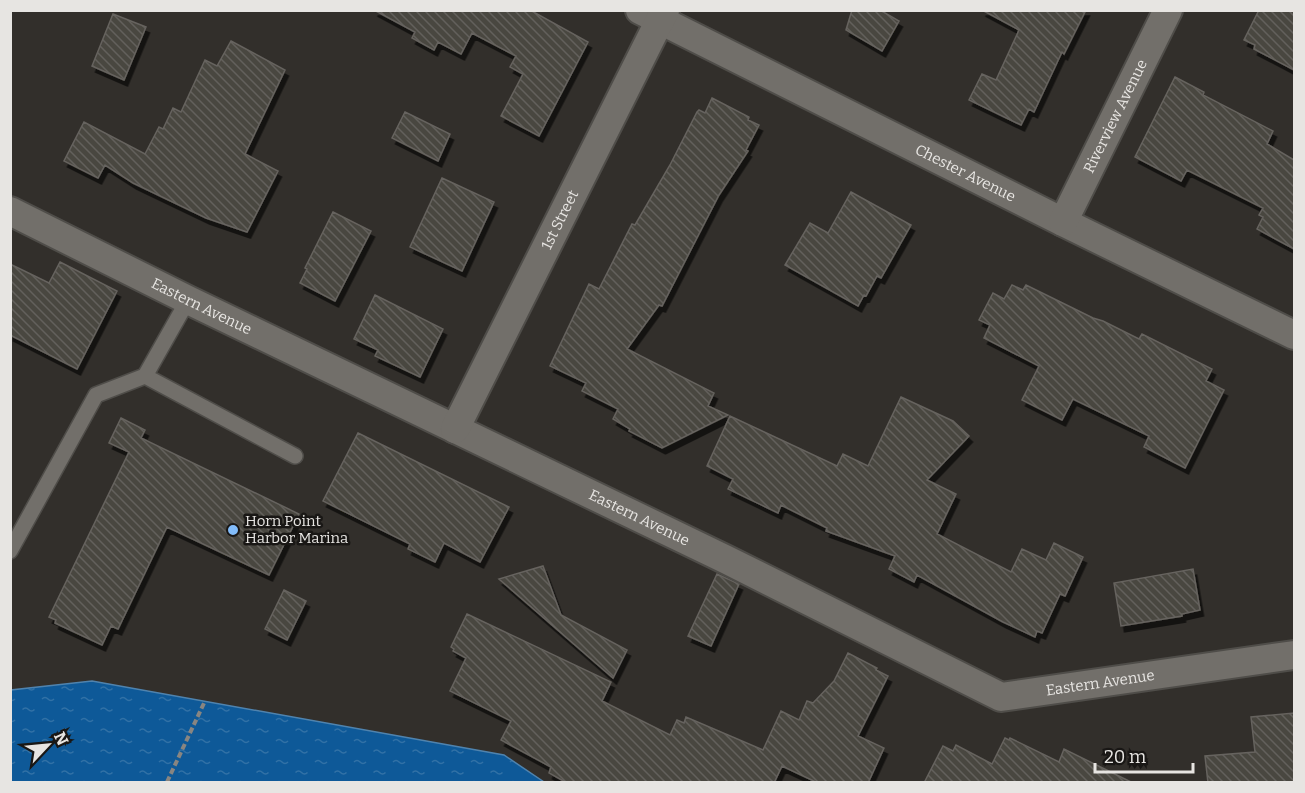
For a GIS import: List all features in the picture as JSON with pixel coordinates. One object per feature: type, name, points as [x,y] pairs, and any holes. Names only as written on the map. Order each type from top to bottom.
[{"type":"street","name":"Riverview Avenue","points":[[1063,222],[1168,10]]},
{"type":"street","name":"Chester Avenue","points":[[655,14],[1063,222],[1294,333]]},
{"type":"street","name":"1st Street","points":[[456,429],[655,14]]},
{"type":"street","name":"Eastern Avenue","points":[[10,211],[188,300],[725,559],[1001,697],[1294,655]]},
{"type":"lane","points":[[10,551],[96,395],[145,376],[188,300]]},
{"type":"lane","points":[[145,376],[295,456]]},
{"type":"path","points":[[167,783],[205,701]]},
{"type":"water","points":[[92,681],[504,755],[544,782],[11,782],[11,690]]},
{"type":"building","points":[[374,10],[530,10],[588,42],[539,136],[501,116],[523,74],[510,67],[516,56],[472,33],[461,54],[438,42],[434,50],[412,38],[415,32]]},
{"type":"building","points":[[852,10],[880,10],[899,21],[882,51],[846,30]]},
{"type":"building","points":[[982,10],[1086,10],[1064,54],[1062,52],[1034,112],[1029,109],[1021,125],[969,100],[982,74],[996,80],[1019,30]]},
{"type":"building","points":[[1259,10],[1294,10],[1294,70],[1254,49],[1255,45],[1244,40]]},
{"type":"building","points":[[113,14],[146,27],[124,80],[92,66]]},
{"type":"building","points":[[231,41],[285,70],[245,154],[278,171],[247,232],[206,218],[133,183],[105,165],[98,178],[64,161],[84,122],[145,154],[159,127],[163,129],[173,108],[181,112],[205,60],[217,66]]},
{"type":"building","points":[[1175,77],[1204,92],[1203,95],[1273,131],[1267,144],[1294,160],[1294,249],[1257,229],[1263,217],[1259,215],[1263,208],[1187,170],[1181,181],[1135,157]]},
{"type":"building","points":[[712,98],[749,117],[748,120],[759,125],[746,150],[748,151],[719,195],[662,306],[659,305],[627,349],[714,393],[708,406],[728,415],[662,448],[629,431],[630,429],[613,419],[618,409],[582,391],[586,383],[550,366],[589,284],[599,289],[632,224],[635,225],[670,165],[697,112],[699,110],[705,113]]},
{"type":"building","points":[[405,112],[450,134],[438,161],[392,138]]},
{"type":"building","points":[[442,178],[494,202],[462,271],[410,247]]},
{"type":"building","points":[[851,192],[911,225],[881,278],[877,276],[858,306],[785,265],[810,223],[828,233]]},
{"type":"building","points":[[333,212],[371,231],[335,301],[300,283]]},
{"type":"building","points":[[60,262],[117,291],[77,369],[10,335],[10,264],[49,283]]},
{"type":"building","points":[[1012,285],[1023,290],[1026,285],[1139,339],[1142,334],[1212,369],[1206,381],[1224,390],[1185,468],[1144,447],[1149,436],[1073,399],[1062,420],[1022,400],[1039,366],[984,338],[990,325],[979,320],[993,293],[1004,299]]},
{"type":"building","points":[[375,295],[443,329],[420,377],[375,356],[378,350],[354,339]]},
{"type":"building","points":[[901,397],[953,421],[969,436],[927,480],[956,494],[937,534],[1011,572],[1022,549],[1046,560],[1054,543],[1083,557],[1065,596],[1060,594],[1042,633],[1037,631],[1035,637],[917,575],[914,582],[889,569],[895,556],[826,531],[827,528],[781,505],[778,513],[728,489],[733,479],[707,466],[730,416],[837,466],[843,454],[868,466]]},
{"type":"building","name":"Horn Point Harbor Marina","points":[[121,418],[145,430],[141,438],[299,514],[269,575],[167,527],[118,629],[111,626],[102,645],[55,623],[56,620],[49,617],[129,452],[109,443]]},
{"type":"building","points":[[358,433],[509,507],[480,562],[444,543],[435,562],[408,549],[410,544],[323,501]]},
{"type":"building","points":[[543,566],[561,615],[627,650],[613,678],[499,579]]},
{"type":"building","points":[[1193,569],[1200,610],[1182,614],[1182,616],[1121,626],[1114,583]]},
{"type":"building","points":[[717,574],[739,584],[711,646],[688,636]]},
{"type":"building","points":[[284,590],[306,601],[287,640],[265,629]]},
{"type":"building","points":[[467,614],[611,682],[602,701],[670,735],[677,720],[684,723],[686,717],[763,750],[781,711],[799,720],[807,701],[813,703],[834,681],[848,653],[888,676],[858,736],[884,748],[868,783],[818,783],[782,766],[774,783],[567,783],[549,773],[551,767],[501,740],[511,721],[450,691],[466,658],[453,651],[451,647]]},
{"type":"building","points":[[1294,713],[1294,783],[1208,783],[1205,756],[1255,752],[1251,717]]},
{"type":"building","points":[[1005,738],[1009,740],[1010,738],[1059,762],[1064,749],[1133,783],[924,783],[943,746],[953,751],[956,745],[992,764]]},
{"type":"place","name":"Horn Point Harbor Marina","points":[[233,530]]}]
